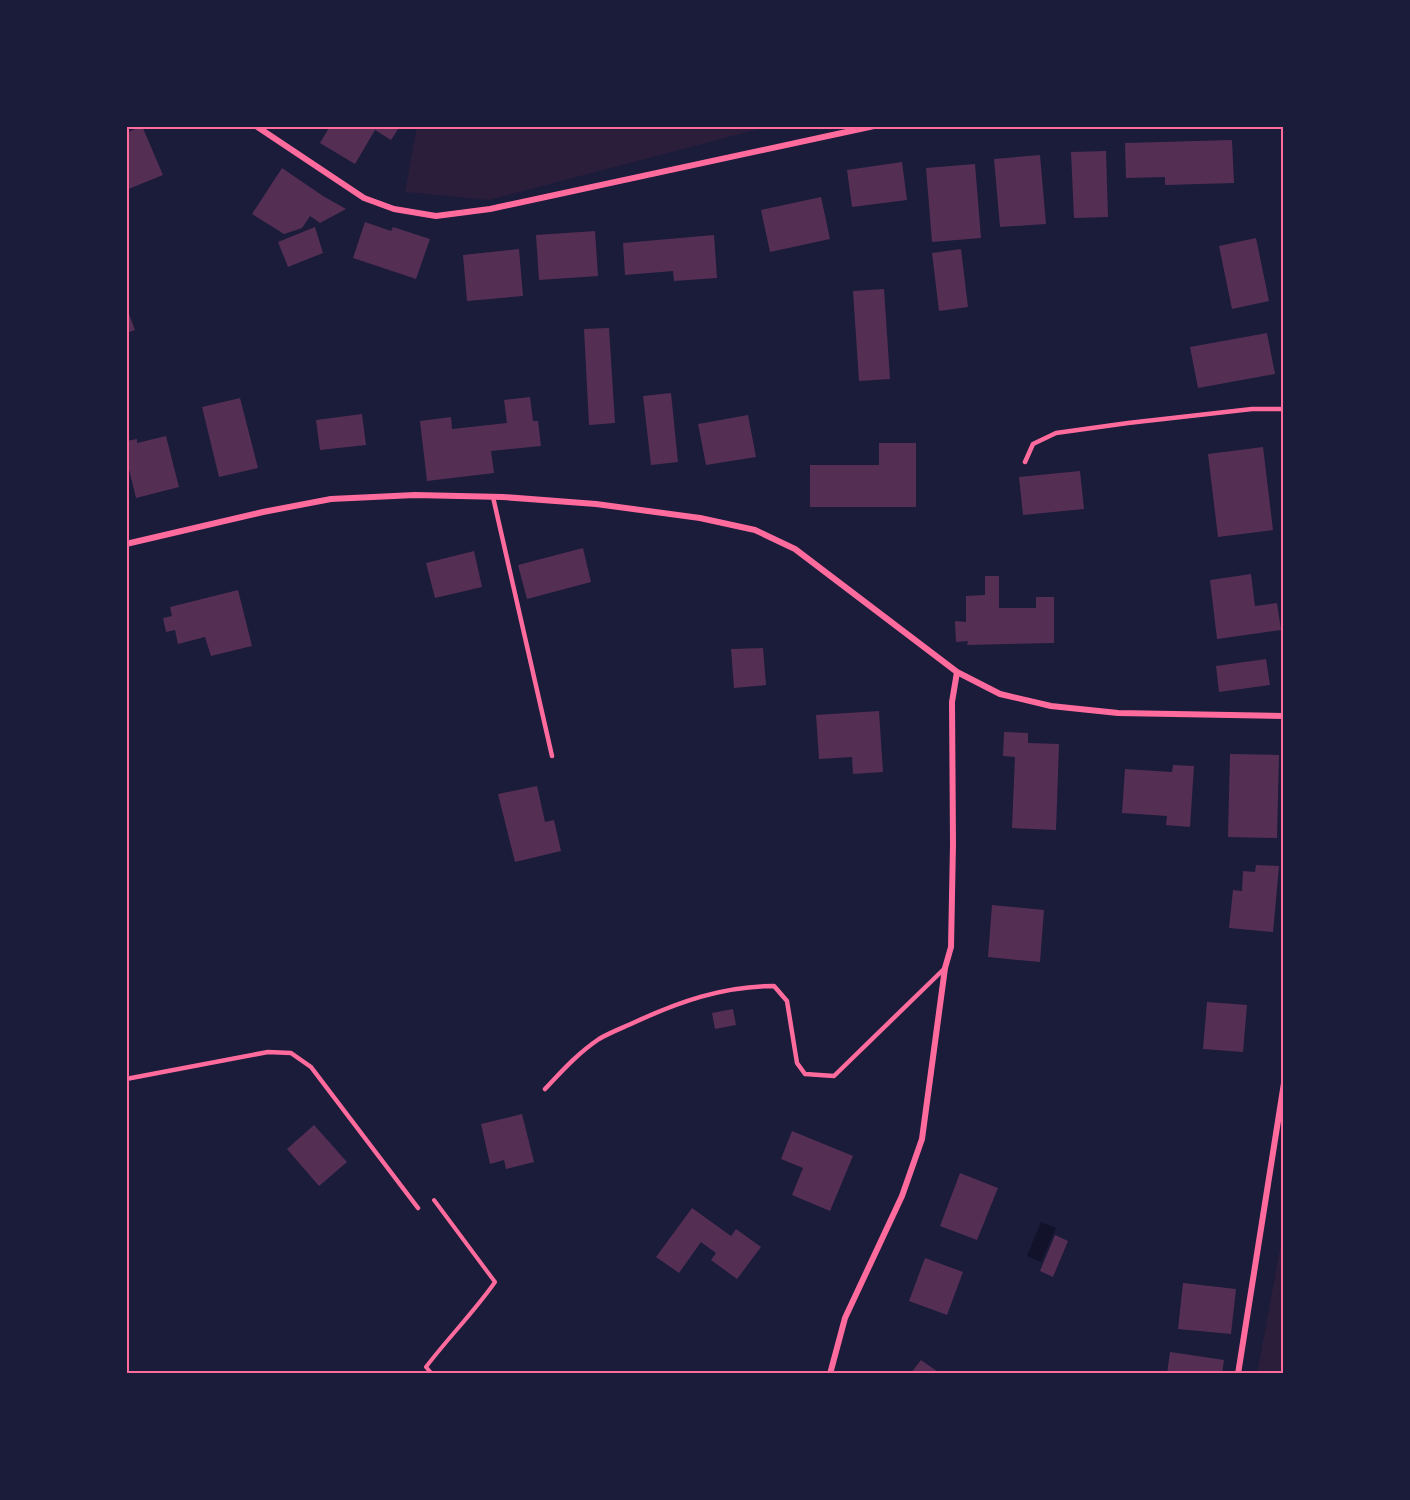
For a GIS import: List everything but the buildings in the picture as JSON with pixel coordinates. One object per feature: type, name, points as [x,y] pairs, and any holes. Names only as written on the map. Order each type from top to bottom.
[{"type":"street","points":[[256,126],[364,198],[394,209],[436,216],[490,209],[874,126]]},
{"type":"street","points":[[126,544],[262,512],[332,499],[415,495],[493,496],[597,504],[700,519],[755,530],[795,549],[957,672],[1000,694],[1051,706],[1118,713],[1284,716]]},
{"type":"street","points":[[830,1374],[845,1318],[902,1196],[922,1139],[945,968],[951,947],[952,702],[957,672]]},
{"type":"street","points":[[1238,1374],[1284,1083]]},
{"type":"lane","points":[[1025,462],[1033,444],[1056,433],[1252,409],[1284,409]]},
{"type":"lane","points":[[493,496],[552,756]]},
{"type":"lane","points":[[545,1089],[573,1059],[600,1038],[704,994],[750,986],[774,986],[787,1001],[797,1063],[805,1074],[834,1076],[945,968]]},
{"type":"lane","points":[[126,1079],[268,1052],[291,1053],[311,1067],[418,1208]]},
{"type":"shaded area","points":[[417,126],[771,126],[489,200],[405,192]]},
{"type":"shaded area","points":[[1041,1222],[1056,1228],[1041,1262],[1027,1256]]},
{"type":"shaded area","points":[[1284,1227],[1284,1374],[1257,1374]]}]
